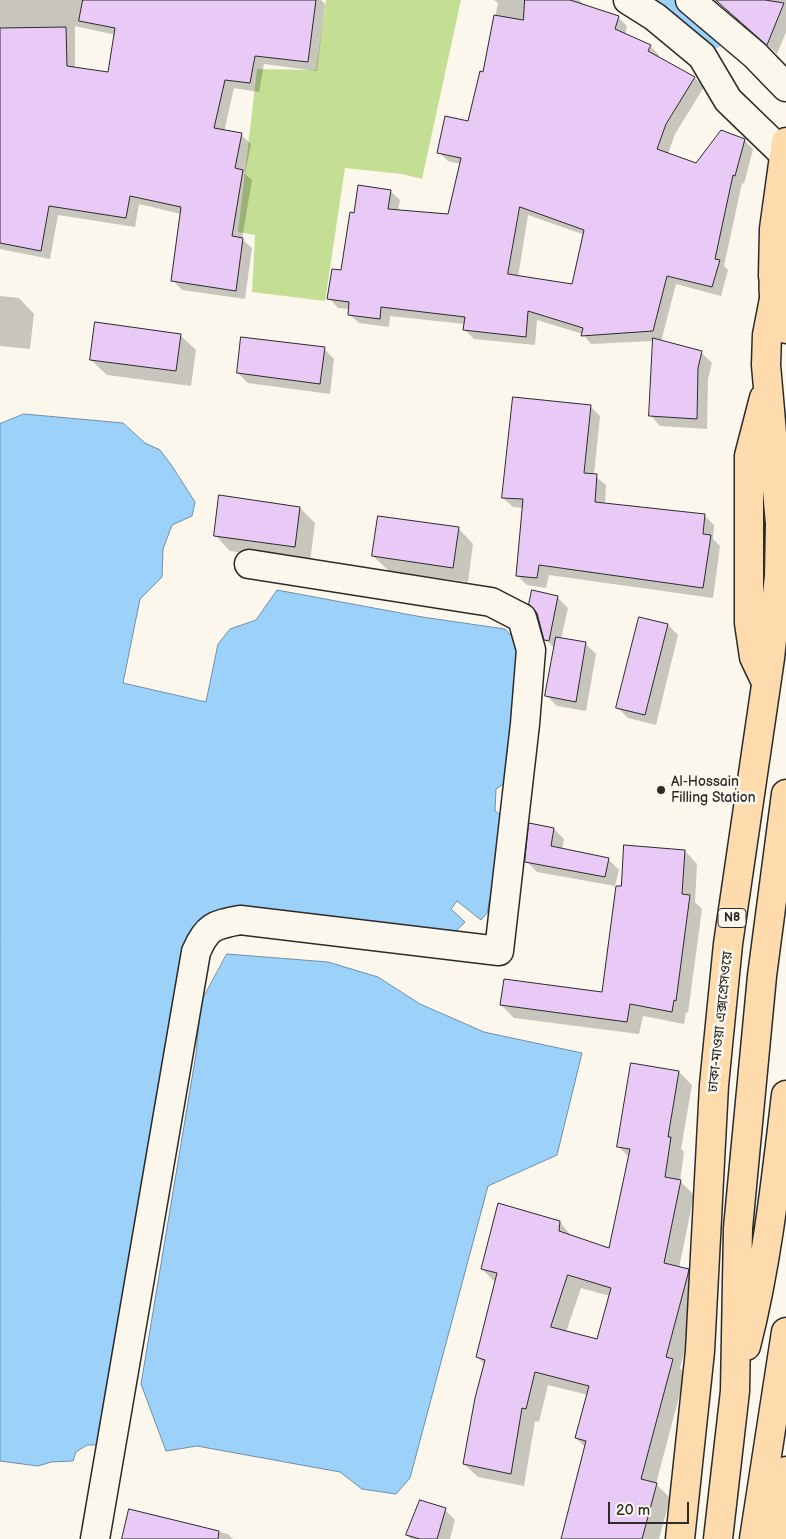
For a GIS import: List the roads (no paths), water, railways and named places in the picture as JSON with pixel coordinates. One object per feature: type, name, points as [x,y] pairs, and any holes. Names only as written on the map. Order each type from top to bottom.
[{"type":"main road","points":[[786,151],[774,229],[773,288],[780,318],[786,329]]},
{"type":"main road","name":"ঢাকা-মাওয়া এক্সপ্রেসওয়ে","points":[[680,1539],[700,1351],[716,1066],[728,944],[767,683],[778,576],[780,524],[777,466],[766,388],[767,335],[778,254],[786,240]]},
{"type":"main road","points":[[718,1539],[735,1391],[738,1228],[762,976],[786,794]]},
{"type":"main road","points":[[735,1391],[759,1298],[786,1095]]},
{"type":"main road","points":[[754,1539],[786,1332]]},
{"type":"main road","points":[[777,1539],[784,1504],[786,1471]]},
{"type":"street","points":[[628,0],[655,17],[702,56],[728,100],[786,151]]},
{"type":"street","points":[[690,0],[755,55],[786,87]]},
{"type":"street","points":[[95,1539],[196,952],[203,934],[216,924],[240,920],[499,951],[526,724],[531,650],[522,618],[491,602],[249,564]]},
{"type":"water","points":[[24,414],[123,423],[145,443],[160,450],[195,502],[192,516],[172,525],[163,549],[162,577],[140,599],[123,683],[206,702],[218,644],[230,629],[256,620],[277,590],[422,617],[505,629],[520,645],[505,783],[496,789],[495,811],[505,818],[487,913],[481,920],[457,901],[451,909],[465,922],[456,931],[242,910],[213,913],[201,920],[196,927],[187,946],[99,1445],[87,1445],[76,1452],[73,1461],[51,1462],[38,1466],[0,1461],[0,424]]},
{"type":"water","points":[[227,954],[328,962],[378,977],[420,1004],[484,1032],[582,1053],[557,1155],[488,1186],[410,1478],[396,1494],[362,1489],[340,1472],[197,1446],[166,1451],[141,1384],[196,1054],[201,1002]]},
{"type":"waterway","points":[[669,0],[711,35]]},
{"type":"place","name":"Al-Hossain Filling Station","points":[[661,790]]}]
